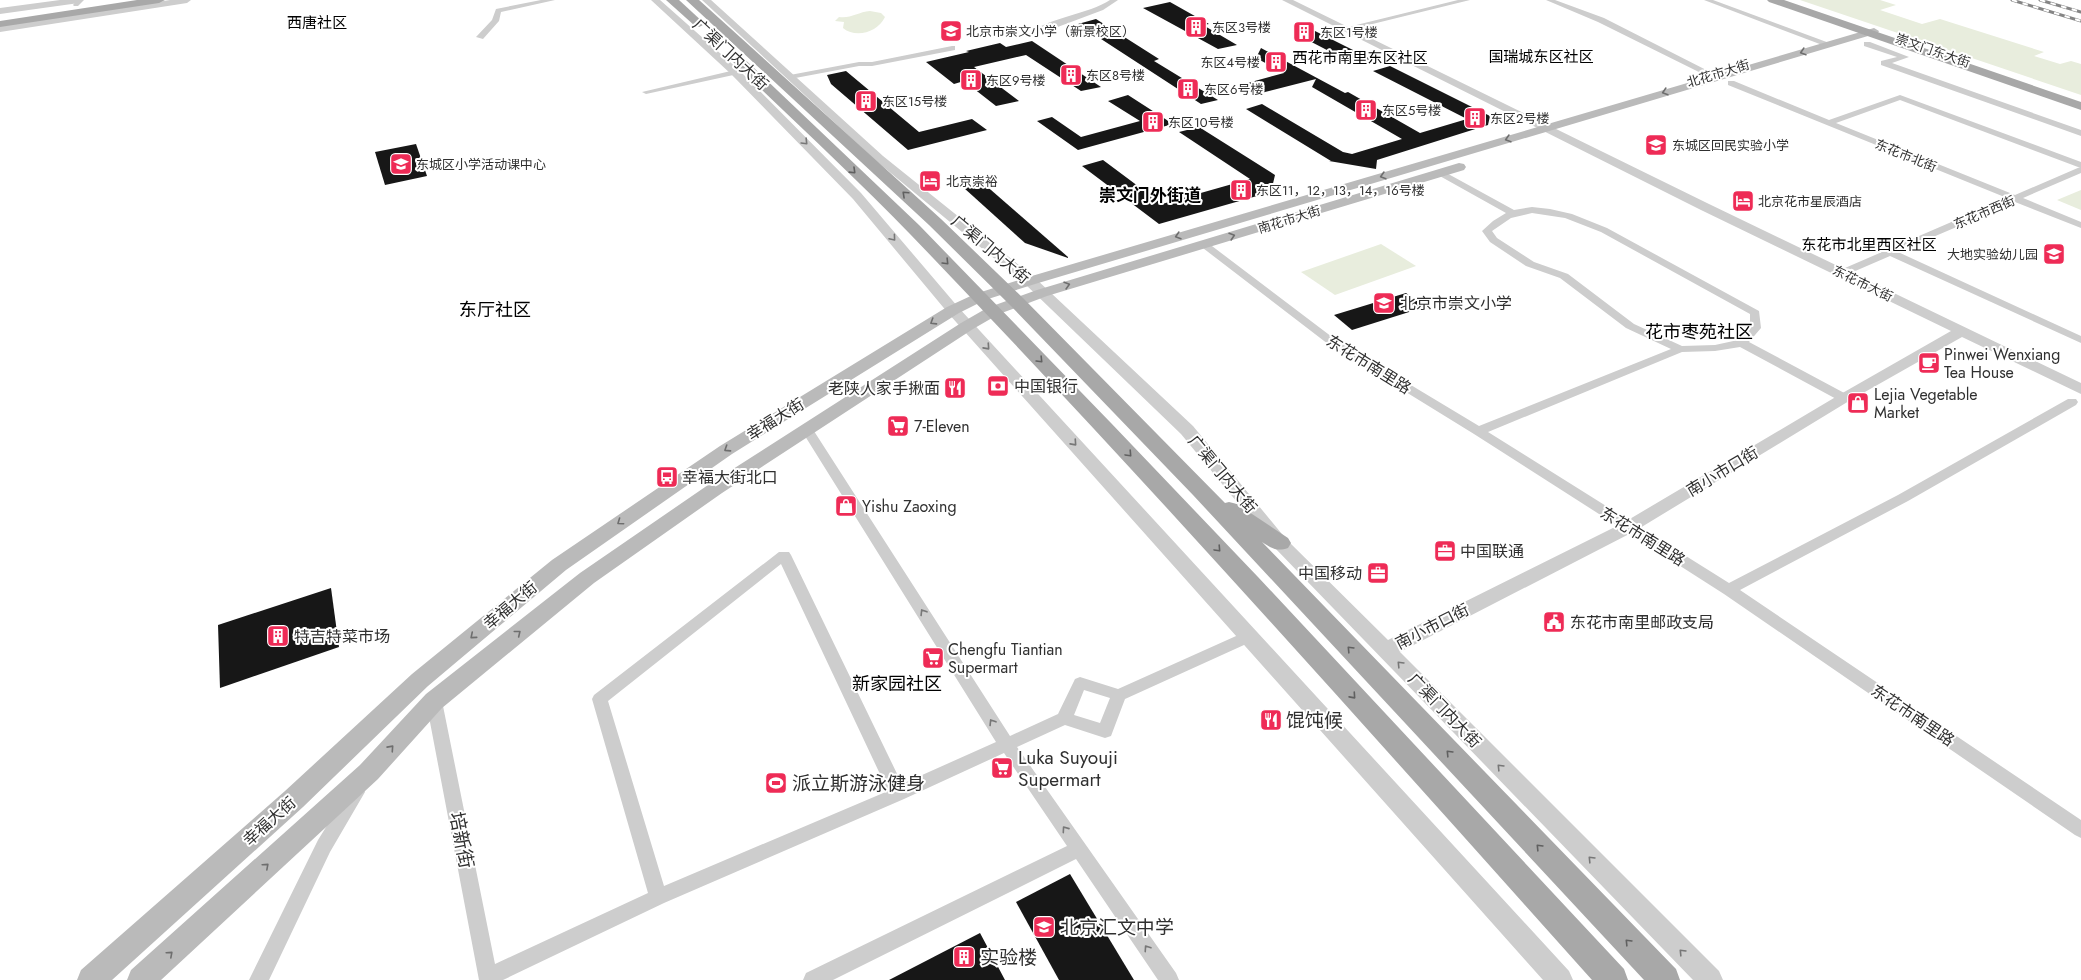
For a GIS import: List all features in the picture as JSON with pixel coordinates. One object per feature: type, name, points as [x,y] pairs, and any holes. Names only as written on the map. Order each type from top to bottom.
[{"type":"main road","points":[[0,17],[79,2],[114,0]]},
{"type":"main road","points":[[0,24],[159,0]]},
{"type":"main road","name":"广渠门内大街","points":[[672,0],[716,39],[870,187],[987,304],[1255,589],[1613,980]]},
{"type":"main road","name":"广渠门内大街","points":[[692,0],[870,161],[1010,295],[1128,418],[1200,490],[1665,980]]},
{"type":"main road","points":[[1773,0],[1870,36],[1888,37]]},
{"type":"main road","name":"崇文门东大街","points":[[1785,0],[1870,36]]},
{"type":"main road","name":"北花市大街","points":[[1546,128],[1828,44],[1870,36]]},
{"type":"main road","name":"北花市大街","points":[[1560,135],[1731,84],[1870,36]]},
{"type":"main road","name":"崇文门东大街","points":[[1888,37],[2081,100]]},
{"type":"main road","name":"崇文门东大街","points":[[1888,37],[2081,106]]},
{"type":"main road","name":"南花市大街","points":[[1010,295],[1030,281],[1546,128]]},
{"type":"main road","name":"南花市大街","points":[[1010,295],[1042,293],[1441,173],[1560,135]]},
{"type":"main road","points":[[987,304],[1010,295]]},
{"type":"main road","name":"幸福大街","points":[[91,980],[294,799],[420,680],[559,565],[726,450],[953,310],[987,304]]},
{"type":"main road","name":"幸福大街","points":[[141,980],[369,772],[434,701],[588,578],[715,488],[806,428],[967,326],[987,304]]},
{"type":"main road","points":[[1200,490],[1280,543]]},
{"type":"street","points":[[0,29],[187,0]]},
{"type":"street","points":[[480,36],[495,21],[498,10],[552,0]]},
{"type":"street","name":"广渠门内大街","points":[[655,0],[735,72],[857,196],[967,326],[1250,636],[1560,980]]},
{"type":"street","name":"广渠门内大街","points":[[706,0],[879,158],[1030,281],[1187,430],[1280,543],[1710,980]]},
{"type":"street","points":[[1036,32],[1060,22],[1101,9],[1115,0]]},
{"type":"street","name":"东花市大街","points":[[1286,0],[2081,389]]},
{"type":"street","points":[[1441,0],[1450,4]]},
{"type":"street","points":[[1344,29],[1466,0]]},
{"type":"street","points":[[1549,0],[1601,20],[1716,77]]},
{"type":"street","points":[[1707,0],[1828,44]]},
{"type":"street","points":[[0,11],[79,2]]},
{"type":"street","points":[[1870,36],[1905,57],[1884,63],[2081,133]]},
{"type":"street","points":[[790,77],[858,64],[872,64],[952,48]]},
{"type":"street","points":[[646,92],[735,72]]},
{"type":"street","name":"东花市北街","points":[[1731,84],[2081,225]]},
{"type":"street","points":[[1827,123],[1900,97],[2081,165]]},
{"type":"street","name":"东花市西街","points":[[1842,273],[2081,170]]},
{"type":"street","points":[[1441,173],[1512,214]]},
{"type":"street","points":[[1478,431],[1680,349],[1715,348],[1742,343],[1756,328],[1755,313],[1616,234],[1557,213],[1531,210],[1512,214],[1494,223],[1487,231],[1493,240],[1530,264],[1564,276],[1630,326],[1680,349]]},
{"type":"street","name":"东花市南里路","points":[[1204,245],[1332,342],[1478,431],[1729,590],[2081,830]]},
{"type":"street","points":[[1889,252],[2081,340]]},
{"type":"street","name":"南小市口街","points":[[1382,646],[1457,615],[1477,602],[1629,527],[1844,398],[1962,331]]},
{"type":"street","points":[[1742,343],[1844,398]]},
{"type":"street","points":[[1729,590],[1903,498],[2072,402]]},
{"type":"street","points":[[806,428],[1007,745],[1169,980]]},
{"type":"street","points":[[658,897],[600,700],[784,555],[898,794]]},
{"type":"street","points":[[489,978],[658,897],[898,794],[1064,718],[1080,683],[1119,695],[1250,636]]},
{"type":"street","points":[[1064,718],[1105,730],[1119,695]]},
{"type":"street","name":"培新街","points":[[434,701],[489,978]]},
{"type":"street","points":[[259,980],[324,846],[369,772]]},
{"type":"street","points":[[813,980],[1079,849]]},
{"type":"green space","points":[[1800,0],[1880,0],[1896,5],[1880,10],[1922,24],[1940,19],[2044,52],[2034,56],[2060,64],[2071,61],[2081,64],[2081,95]]},
{"type":"green space","points":[[870,11],[881,13],[885,17],[877,27],[866,32],[854,33],[848,31],[843,28],[844,22],[835,21],[839,17],[847,17]]},
{"type":"green space","points":[[2081,190],[2081,210],[2057,200]]},
{"type":"green space","points":[[1381,244],[1416,266],[1335,295],[1301,272]]},
{"type":"building","name":"东区3号楼","points":[[1170,2],[1209,24],[1203,25],[1237,45],[1218,49],[1143,8]]},
{"type":"building","points":[[1096,19],[1159,59],[1154,61],[1218,100],[1201,104],[1078,24]]},
{"type":"building","points":[[1299,23],[1371,59],[1354,64],[1294,33]]},
{"type":"building","points":[[1032,41],[1101,87],[1081,91],[1026,55],[974,67],[1019,101],[996,106],[964,81],[954,84],[926,62],[1000,43],[1006,47]]},
{"type":"building","name":"东区2号楼","points":[[1261,48],[1345,93],[1348,92],[1420,133],[1467,119],[1373,71],[1390,66],[1490,116],[1488,125],[1377,160],[1376,169],[1329,161],[1331,161],[1246,109],[1262,104],[1343,152],[1352,154],[1402,139],[1312,87],[1316,79],[1257,94],[1240,85],[1284,73],[1256,58]]},
{"type":"building","name":"东区15号楼","points":[[846,71],[919,132],[972,119],[987,130],[908,150],[831,84],[827,75]]},
{"type":"building","name":"东区10号楼","points":[[1128,95],[1173,124],[1078,150],[1037,121],[1052,117],[1081,137],[1140,121],[1108,101]]},
{"type":"building","name":"东区11，12，13，14，16号楼","points":[[1199,127],[1275,175],[1271,192],[1159,224],[1082,166],[1103,160],[1162,204],[1250,179],[1179,132]]},
{"type":"building","name":"东城区小学活动课中心","points":[[416,144],[427,176],[385,185],[375,152]]},
{"type":"building","points":[[983,183],[1068,258],[1025,243],[964,188]]},
{"type":"building","points":[[1406,293],[1425,307],[1352,330],[1334,315]]},
{"type":"building","name":"特吉特菜市场","points":[[331,588],[339,647],[220,688],[218,625]]},
{"type":"building","points":[[1070,874],[1134,980],[1059,980],[1016,902]]},
{"type":"building","name":"实验楼","points":[[980,933],[1005,980],[889,980]]},
{"type":"railway","points":[[2012,0],[2081,21]]},
{"type":"railway","points":[[2040,0],[2081,12]]},
{"type":"place","name":"东区3号楼","points":[[1196,27]]},
{"type":"place","name":"北京市崇文小学（新景校区）","points":[[951,31]]},
{"type":"place","name":"东区1号楼","points":[[1304,32]]},
{"type":"place","name":"东区4号楼","points":[[1276,62]]},
{"type":"place","name":"东区8号楼","points":[[1071,75]]},
{"type":"place","name":"东区9号楼","points":[[971,80]]},
{"type":"place","name":"东区6号楼","points":[[1188,89]]},
{"type":"place","name":"东区15号楼","points":[[866,101]]},
{"type":"place","name":"东区5号楼","points":[[1366,110]]},
{"type":"place","name":"东区2号楼","points":[[1475,118]]},
{"type":"place","name":"东区10号楼","points":[[1153,122]]},
{"type":"place","name":"东城区回民实验小学","points":[[1656,145]]},
{"type":"place","name":"东城区小学活动课中心","points":[[401,164]]},
{"type":"place","name":"北京崇裕","points":[[930,181]]},
{"type":"place","name":"东区11，12，13，14，16号楼","points":[[1241,190]]},
{"type":"place","name":"北京花市星辰酒店","points":[[1743,201]]},
{"type":"place","name":"大地实验幼儿园","points":[[2054,254]]},
{"type":"place","name":"北京市崇文小学","points":[[1384,303]]},
{"type":"place","name":"Pinwei Wenxiang Tea House","points":[[1929,363]]},
{"type":"place","name":"中国银行","points":[[998,386]]},
{"type":"place","name":"老陕人家手揪面","points":[[955,388]]},
{"type":"place","name":"Lejia Vegetable Market","points":[[1858,403]]},
{"type":"place","name":"7-Eleven","points":[[898,426]]},
{"type":"place","name":"幸福大街北口","points":[[667,477]]},
{"type":"place","name":"Yishu Zaoxing","points":[[846,506]]},
{"type":"place","name":"中国联通","points":[[1445,551]]},
{"type":"place","name":"中国移动","points":[[1378,573]]},
{"type":"place","name":"东花市南里邮政支局","points":[[1554,622]]},
{"type":"place","name":"特吉特菜市场","points":[[278,636]]},
{"type":"place","name":"Chengfu Tiantian Supermart","points":[[933,658]]},
{"type":"place","name":"馄饨候","points":[[1271,720]]},
{"type":"place","name":"Luka Suyouji Supermart","points":[[1002,768]]},
{"type":"place","name":"派立斯游泳健身","points":[[776,783]]},
{"type":"place","name":"北京汇文中学","points":[[1044,927]]},
{"type":"place","name":"实验楼","points":[[964,957]]},
{"type":"district","name":"西唐社区","points":[[317,23]]},
{"type":"district","name":"国瑞城东区社区","points":[[1541,57]]},
{"type":"district","name":"西花市南里东区社区","points":[[1360,58]]},
{"type":"district","name":"崇文门外街道","points":[[1150,195]]},
{"type":"district","name":"东花市北里西区社区","points":[[1869,245]]},
{"type":"district","name":"东厅社区","points":[[495,310]]},
{"type":"district","name":"花市枣苑社区","points":[[1699,332]]},
{"type":"district","name":"新家园社区","points":[[897,684]]}]
